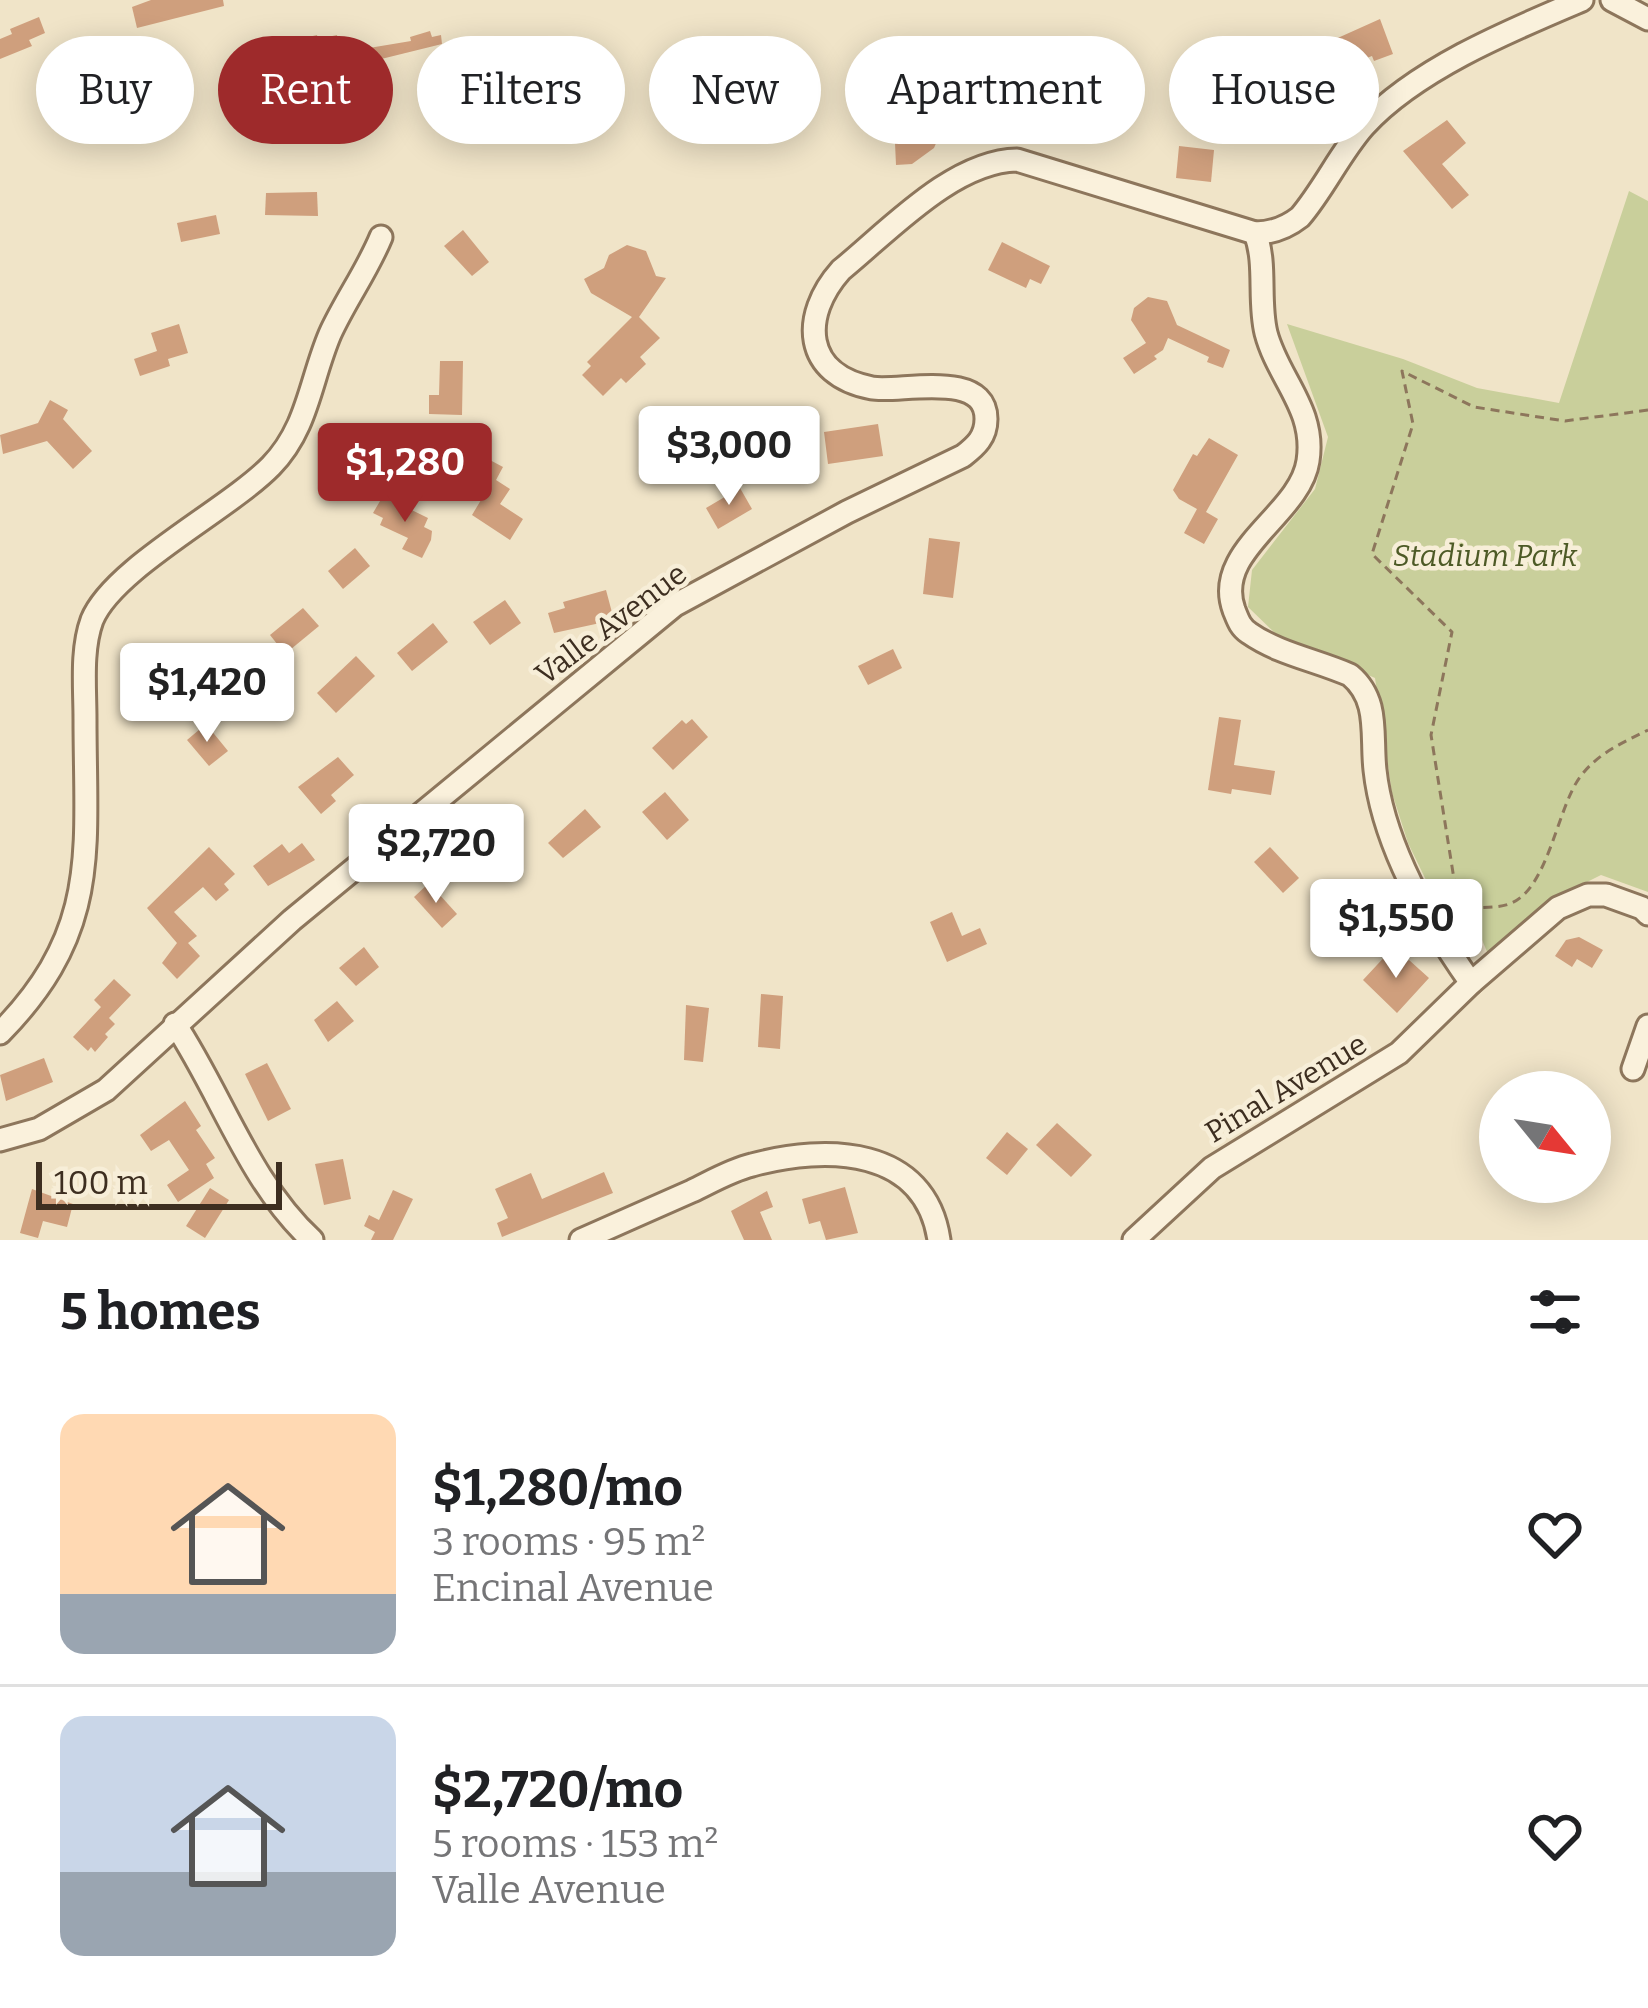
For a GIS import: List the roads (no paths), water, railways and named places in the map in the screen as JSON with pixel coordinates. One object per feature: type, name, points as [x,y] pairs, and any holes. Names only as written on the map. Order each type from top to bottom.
[{"type":"street","points":[[1471,982],[1451,955],[1403,863],[1378,789],[1372,708],[1360,683],[1252,635],[1241,627],[1231,601],[1232,578],[1241,558],[1298,488],[1309,443],[1298,396],[1266,334],[1255,233],[1289,226],[1300,218],[1362,128],[1399,95],[1521,26],[1582,0]]},
{"type":"street","points":[[1612,0],[1648,19]]},
{"type":"street","name":"Valle Avenue","points":[[0,1140],[38,1129],[106,1090],[292,920],[675,605],[979,443],[985,410],[970,394],[944,386],[875,389],[855,382],[827,364],[813,338],[814,311],[841,270],[958,176],[988,163],[1017,160],[1255,233]]},
{"type":"street","points":[[0,1033],[32,998],[58,958],[77,915],[83,868],[86,652],[96,610],[116,586],[255,480],[287,448],[306,412],[331,332],[381,237]]},
{"type":"street","name":"Pinal Avenue","points":[[1134,1240],[1212,1168],[1399,1053],[1538,923],[1572,901],[1606,895],[1648,914]]},
{"type":"street","points":[[175,1024],[272,1197],[312,1240]]},
{"type":"street","points":[[1633,1069],[1648,1026]]},
{"type":"street","points":[[581,1240],[747,1166],[825,1154],[870,1160],[913,1183],[931,1207],[939,1240]]},
{"type":"park label","name":"Stadium Park","points":[[1485,556]]}]
